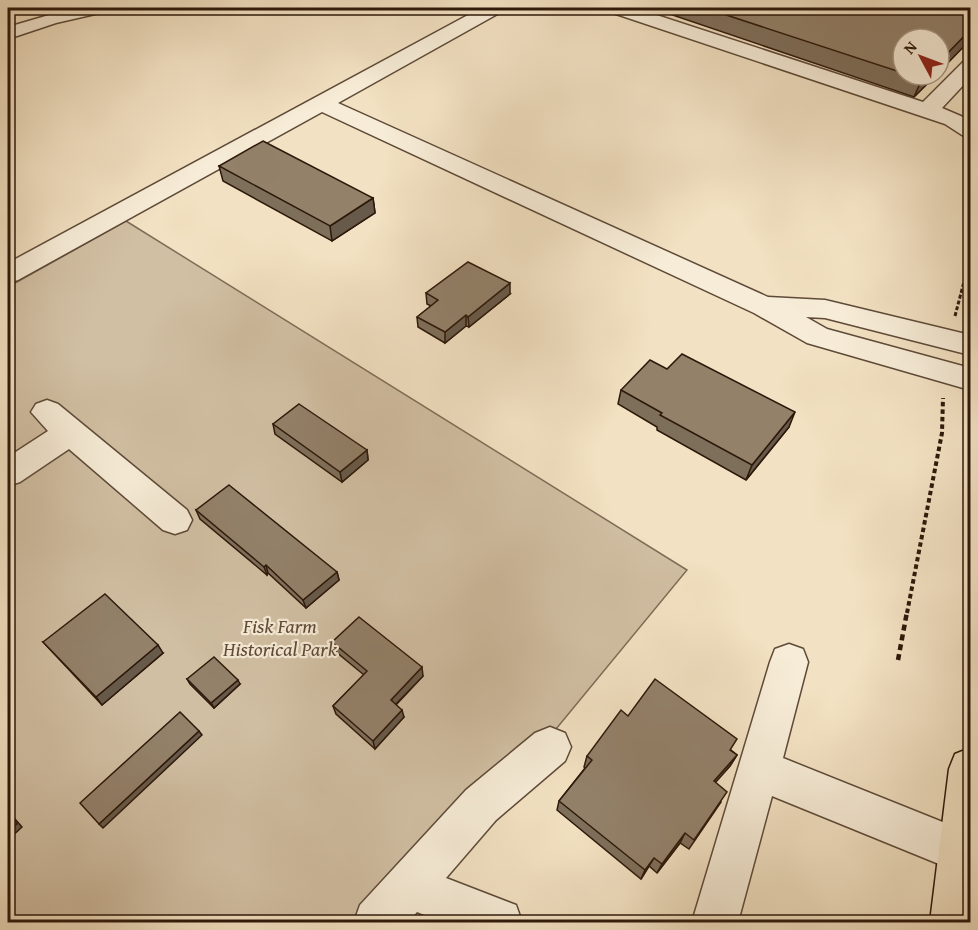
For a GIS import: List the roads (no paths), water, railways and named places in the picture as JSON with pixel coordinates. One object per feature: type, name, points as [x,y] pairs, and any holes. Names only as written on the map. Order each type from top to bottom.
[{"type":"highway","points":[[953,922],[970,769]]},
{"type":"lane","points":[[14,31],[54,8]]},
{"type":"lane","points":[[14,31],[97,8]]},
{"type":"lane","points":[[8,274],[494,8]]},
{"type":"lane","points":[[617,8],[965,122]]},
{"type":"lane","points":[[927,111],[970,66]]},
{"type":"lane","points":[[321,103],[764,306],[818,336],[959,376]]},
{"type":"lane","points":[[764,306],[825,309],[961,343]]},
{"type":"lane","points":[[8,473],[59,422],[175,520]]},
{"type":"lane","points":[[715,922],[789,662]]},
{"type":"lane","points":[[377,922],[481,805],[550,747]]},
{"type":"lane","points":[[759,770],[961,851]]},
{"type":"lane","points":[[409,885],[499,922]]},
{"type":"park label","name":"Fisk Farm Historical Park","points":[[280,636]]}]
